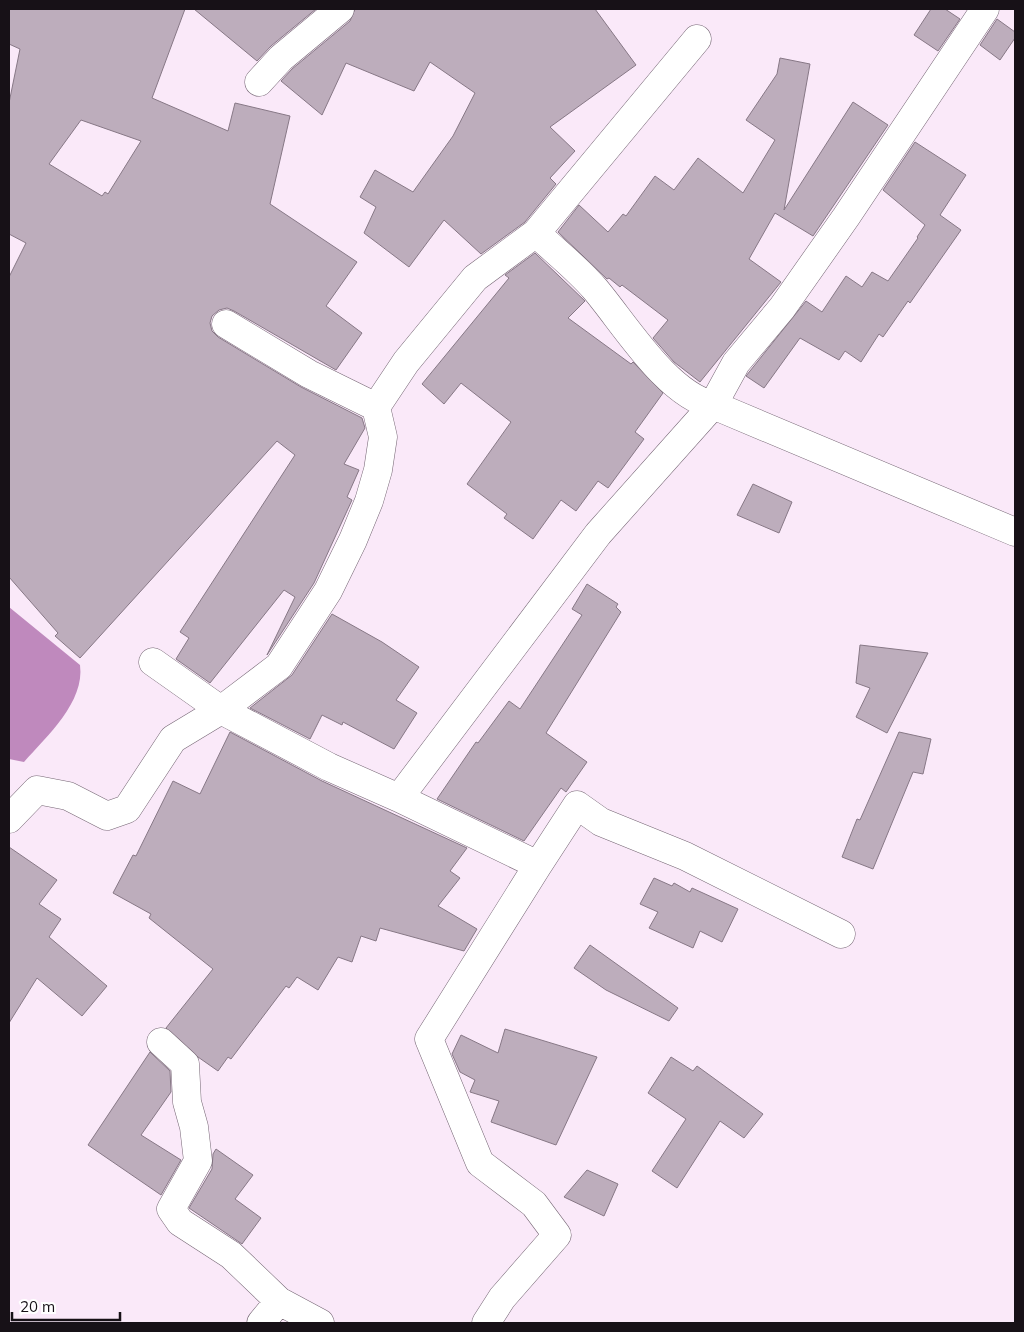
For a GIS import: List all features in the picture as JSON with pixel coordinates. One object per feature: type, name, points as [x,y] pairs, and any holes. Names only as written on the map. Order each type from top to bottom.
[{"type":"street","points":[[259,82],[281,58],[340,9]]},
{"type":"street","points":[[399,798],[598,534],[713,405],[736,363],[782,308],[846,217],[985,9]]},
{"type":"street","points":[[9,819],[37,790],[68,796],[108,816],[127,809],[173,739],[221,710],[279,666],[328,591],[356,532],[378,470],[383,437],[376,407],[406,362],[475,278],[536,233],[697,39]]},
{"type":"street","points":[[536,233],[594,288],[636,343],[665,373],[700,402],[713,405],[1015,532]]},
{"type":"street","points":[[226,324],[309,374],[376,407]]},
{"type":"street","points":[[153,662],[221,710],[329,767],[399,798],[538,865]]},
{"type":"street","points":[[486,1323],[502,1298],[558,1234],[534,1204],[480,1163],[429,1039],[577,805],[601,822],[685,856],[841,934]]},
{"type":"street","points":[[161,1042],[185,1064],[187,1102],[194,1127],[198,1161],[171,1209],[180,1222],[231,1255],[279,1301],[320,1323]]},
{"type":"street","points":[[261,1323],[279,1301]]},
{"type":"shaded area","points":[[9,607],[80,665],[80,679],[71,705],[53,730],[24,762],[9,759]]},
{"type":"building","points":[[9,9],[185,9],[152,98],[228,131],[235,103],[290,116],[270,204],[357,262],[326,306],[362,333],[336,370],[234,311],[227,308],[219,310],[212,316],[210,323],[212,331],[218,337],[301,387],[362,418],[365,428],[344,464],[359,470],[347,497],[352,500],[314,583],[267,655],[295,597],[284,590],[210,683],[176,659],[189,638],[180,632],[295,455],[277,441],[80,658],[55,636],[58,633],[9,577],[9,277],[26,243],[9,234],[9,103],[20,49],[9,44]],"holes":[[[81,120],[141,141],[108,194],[105,192],[102,196],[49,164]]]},
{"type":"building","points":[[194,9],[316,9],[271,46],[257,61]]},
{"type":"building","points":[[355,9],[595,9],[636,65],[550,127],[575,151],[550,178],[556,184],[525,222],[481,254],[444,220],[409,267],[364,233],[376,207],[360,197],[375,170],[413,192],[453,136],[475,93],[430,62],[414,91],[346,63],[322,115],[281,81],[292,69],[350,21]]},
{"type":"building","points":[[931,9],[945,9],[960,19],[938,51],[914,35]]},
{"type":"building","points":[[997,19],[1015,32],[1015,38],[1000,60],[980,45]]},
{"type":"building","points":[[780,58],[810,64],[784,210],[853,102],[888,125],[813,236],[775,213],[749,259],[781,282],[700,382],[674,362],[653,338],[668,320],[622,285],[620,287],[609,278],[607,279],[558,232],[579,205],[608,232],[623,214],[626,216],[655,176],[674,190],[698,158],[743,193],[775,140],[746,120],[777,74]]},
{"type":"building","points":[[915,142],[966,175],[940,215],[961,230],[910,303],[908,301],[883,337],[879,334],[861,362],[845,351],[839,360],[800,338],[764,388],[746,376],[806,301],[822,312],[846,276],[862,287],[872,272],[888,281],[925,225],[883,190]]},
{"type":"building","points":[[535,253],[585,301],[568,318],[631,364],[633,362],[663,393],[635,432],[644,439],[608,488],[598,481],[576,511],[561,500],[533,539],[504,518],[507,514],[467,484],[511,422],[461,383],[444,404],[422,384],[509,278],[505,275]]},
{"type":"building","points":[[753,484],[792,502],[779,533],[737,515]]},
{"type":"building","points":[[587,584],[618,604],[616,607],[621,612],[546,733],[587,762],[566,792],[561,788],[524,841],[437,799],[476,742],[478,743],[509,701],[520,709],[582,615],[572,609]]},
{"type":"building","points":[[332,614],[382,642],[419,667],[396,700],[417,713],[394,749],[343,722],[342,725],[322,715],[310,739],[250,708],[292,675]]},
{"type":"building","points":[[860,645],[928,653],[887,733],[856,717],[870,688],[856,683]]},
{"type":"building","points":[[230,732],[322,781],[467,848],[450,871],[460,878],[438,906],[477,929],[464,951],[380,928],[376,941],[361,936],[352,962],[338,957],[318,990],[297,977],[289,988],[286,986],[231,1059],[228,1057],[218,1071],[198,1057],[166,1028],[213,969],[149,918],[151,914],[113,893],[133,855],[136,856],[173,781],[200,794]]},
{"type":"building","points":[[899,732],[931,739],[923,774],[913,772],[873,869],[842,857],[857,819],[860,820]]},
{"type":"building","points":[[9,847],[57,880],[39,904],[61,919],[49,937],[107,986],[82,1016],[37,978],[9,1023]]},
{"type":"building","points":[[654,878],[672,886],[674,883],[690,892],[692,888],[738,909],[722,942],[700,931],[693,948],[649,928],[658,912],[640,904]]},
{"type":"building","points":[[590,945],[678,1008],[669,1021],[606,990],[574,968]]},
{"type":"building","points":[[505,1029],[597,1057],[556,1145],[491,1122],[499,1101],[470,1092],[475,1080],[460,1072],[452,1054],[461,1035],[498,1053]]},
{"type":"building","points":[[150,1052],[170,1071],[171,1092],[141,1135],[181,1160],[161,1195],[88,1145]]},
{"type":"building","points":[[671,1057],[693,1071],[697,1066],[763,1114],[744,1138],[720,1121],[677,1188],[652,1171],[686,1119],[648,1093]]},
{"type":"building","points":[[216,1149],[253,1175],[235,1199],[261,1218],[242,1244],[189,1208],[212,1169],[213,1154]]},
{"type":"building","points":[[587,1170],[618,1184],[604,1216],[564,1197]]}]
